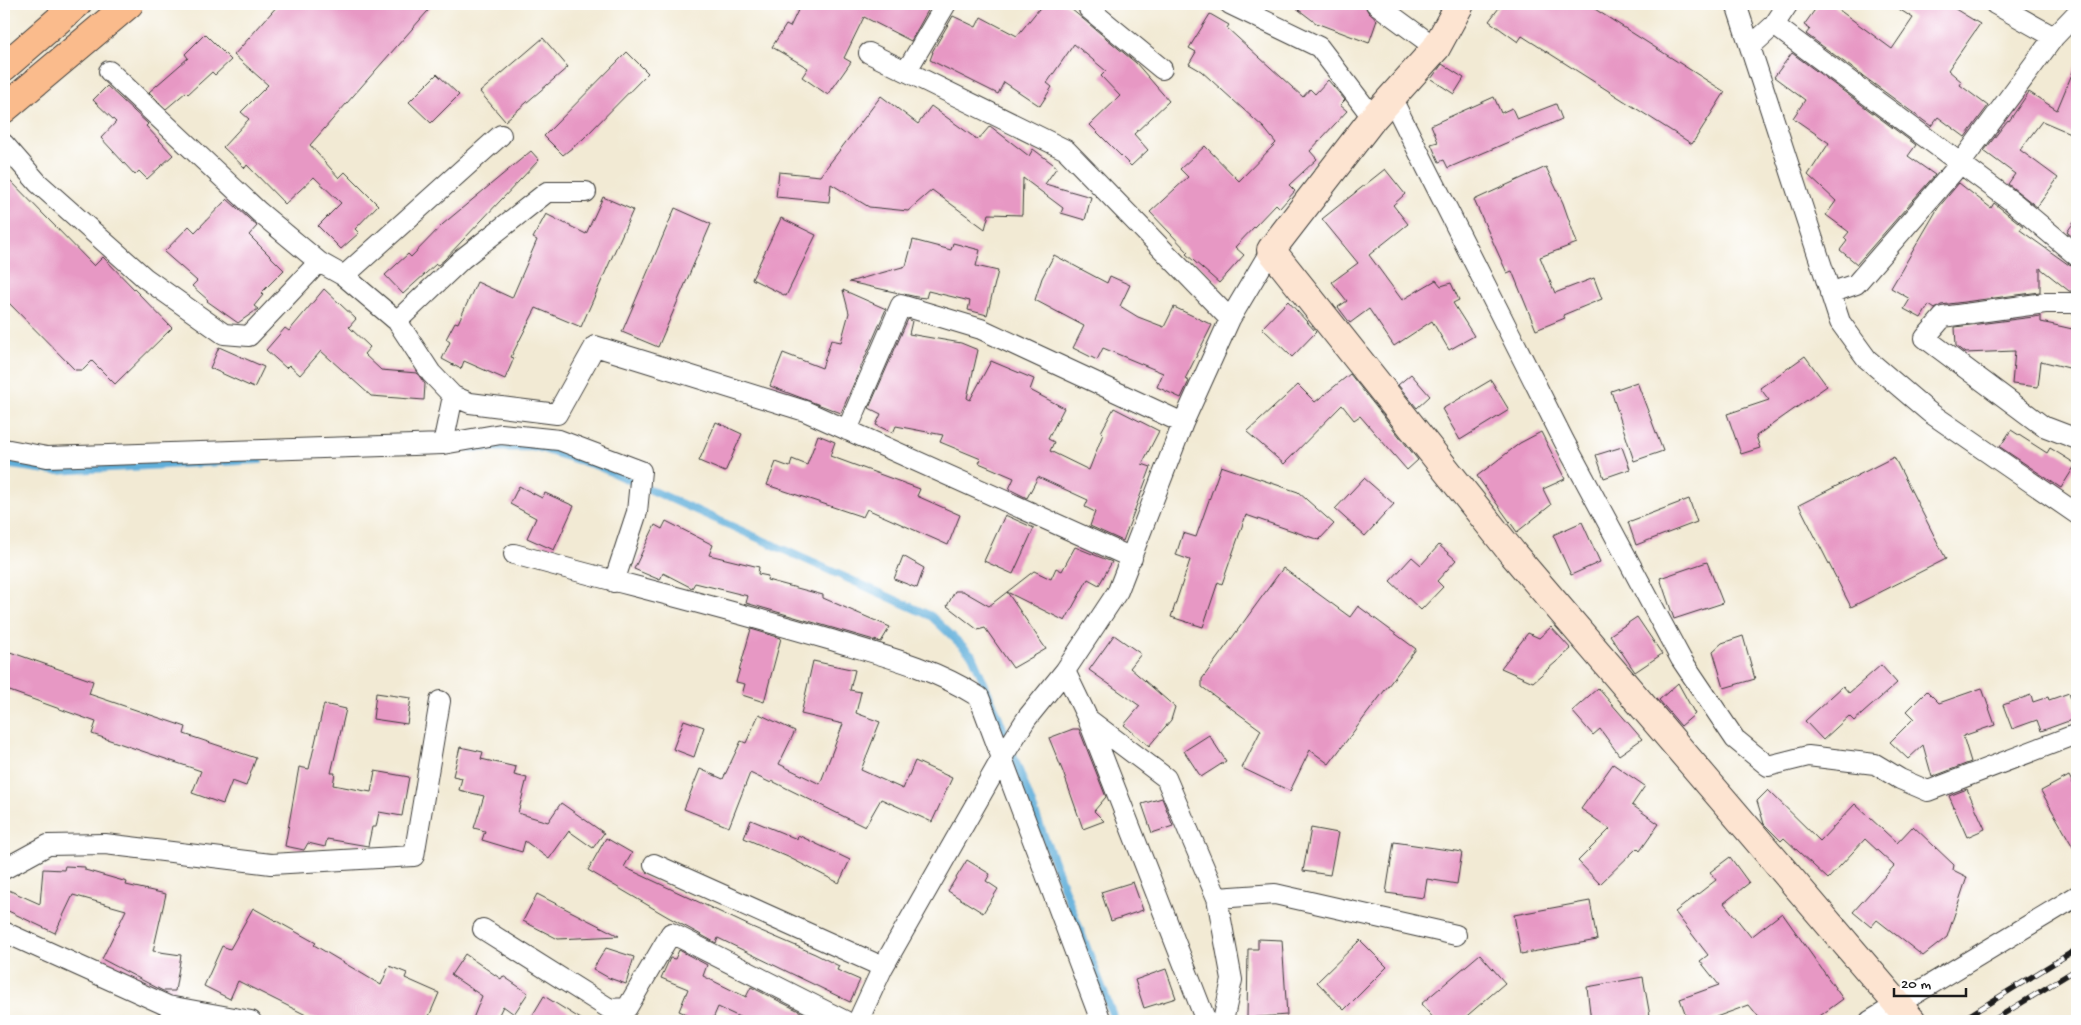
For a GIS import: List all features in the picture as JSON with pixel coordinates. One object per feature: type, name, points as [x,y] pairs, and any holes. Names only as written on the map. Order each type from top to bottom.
[{"type":"highway","points":[[4,67],[77,4]]},
{"type":"highway","points":[[4,109],[129,4]]},
{"type":"street","points":[[907,70],[946,4]]},
{"type":"street","points":[[1093,4],[1090,8],[1162,69]]},
{"type":"street","points":[[1230,4],[1319,47],[1373,118]]},
{"type":"street","points":[[1376,4],[1436,48]]},
{"type":"street","points":[[858,1021],[883,967],[1004,754],[1023,724],[1065,671],[1118,591],[1183,423],[1230,319],[1271,250],[1373,118],[1436,48],[1460,4]]},
{"type":"street","points":[[1736,4],[1840,322],[1867,359],[1929,412],[2077,514]]},
{"type":"street","points":[[1751,46],[1774,25],[1788,4]]},
{"type":"street","points":[[1996,4],[2054,36]]},
{"type":"street","points":[[1830,293],[1856,284],[1960,164],[2054,36],[2077,13]]},
{"type":"street","points":[[1774,25],[2014,203],[2077,256]]},
{"type":"street","points":[[869,53],[907,70],[1066,150],[1230,319]]},
{"type":"street","points":[[109,71],[259,212],[319,262],[344,276],[396,322],[431,373],[454,396],[470,403],[557,414],[595,346],[806,411],[1132,558]]},
{"type":"street","points":[[1392,99],[1573,458],[1681,659],[1735,739],[1768,766],[1808,756],[1875,764],[1900,779],[1928,791],[2077,734]]},
{"type":"street","points":[[344,276],[501,135]]},
{"type":"street","points":[[4,144],[38,183],[145,278],[224,334],[250,336],[319,262]]},
{"type":"street","points":[[396,322],[462,259],[548,192],[586,192]]},
{"type":"street","points":[[1271,250],[1513,554],[1905,1013]]},
{"type":"street","points":[[2077,303],[2045,303],[1943,317],[1925,338],[2043,426],[2077,439]]},
{"type":"street","points":[[847,430],[901,305],[981,329],[1183,423]]},
{"type":"street","points":[[443,444],[454,396]]},
{"type":"street","points":[[4,449],[47,457],[443,444],[501,434],[559,440],[641,471],[637,512],[614,582]]},
{"type":"street","points":[[514,554],[614,582],[761,619],[916,666],[953,680],[979,697],[1004,754],[1101,1021]]},
{"type":"street","points":[[1065,671],[1088,719],[1206,1021]]},
{"type":"street","points":[[4,869],[48,845],[105,844],[272,864],[414,856],[440,701]]},
{"type":"street","points":[[1088,719],[1166,778],[1216,898],[1232,980],[1223,1021]]},
{"type":"street","points":[[654,864],[883,967]]},
{"type":"street","points":[[1216,898],[1275,894],[1456,935]]},
{"type":"street","points":[[1870,1021],[1905,1013],[2077,896]]},
{"type":"street","points":[[483,928],[610,1009],[627,1008],[671,933],[845,1021]]},
{"type":"street","points":[[4,932],[168,1006],[251,1021]]},
{"type":"building","points":[[279,4],[434,4],[310,145],[339,178],[345,172],[378,205],[355,229],[359,233],[341,249],[318,226],[341,203],[314,177],[285,204],[247,165],[245,168],[223,147],[249,119],[241,112],[268,85],[234,55]]},
{"type":"building","points":[[801,4],[931,5],[911,41],[864,17],[844,58],[851,62],[828,95],[802,77],[808,68],[772,47],[786,25],[790,27]]},
{"type":"building","points":[[1043,4],[1065,4],[1136,63],[1169,101],[1134,134],[1148,150],[1131,166],[1090,125],[1120,96],[1101,76],[1106,71],[1074,44],[1047,83],[1052,87],[1040,106],[1004,82],[998,94],[930,60],[932,52],[953,16],[976,27],[981,17],[1017,36]]},
{"type":"building","points":[[1291,4],[1364,4],[1369,13],[1377,20],[1369,43],[1316,23]]},
{"type":"building","points":[[1502,4],[1587,4],[1725,92],[1692,144],[1522,36],[1518,42],[1489,21]]},
{"type":"building","points":[[1819,4],[1831,4],[1892,49],[1913,18],[1891,4],[1947,4],[1980,24],[1948,70],[1962,82],[1960,85],[1988,106],[1965,137],[1938,117],[1931,126],[1806,34],[1810,29],[1804,25]]},
{"type":"building","points":[[1210,14],[1229,25],[1227,28],[1303,97],[1310,89],[1315,94],[1328,80],[1345,100],[1340,105],[1347,111],[1310,151],[1317,159],[1289,185],[1295,191],[1280,208],[1276,204],[1235,247],[1244,255],[1219,283],[1186,254],[1188,252],[1150,212],[1188,177],[1180,169],[1205,146],[1239,181],[1276,143],[1264,128],[1201,71],[1189,64],[1196,52],[1189,48]]},
{"type":"building","points":[[205,34],[231,60],[215,75],[212,72],[188,94],[186,92],[166,109],[149,92],[188,58],[185,54]]},
{"type":"building","points":[[543,38],[568,67],[505,121],[480,92]]},
{"type":"building","points":[[627,52],[648,73],[583,139],[563,155],[544,136]]},
{"type":"building","points":[[1792,53],[1916,145],[1908,156],[1935,175],[1857,264],[1840,250],[1847,241],[1844,238],[1849,232],[1826,215],[1836,201],[1808,175],[1829,143],[1793,118],[1805,100],[1774,77]]},
{"type":"building","points":[[2077,62],[2077,136],[2042,121],[2020,150],[2058,178],[2037,207],[2008,184],[2015,174],[1984,151],[2009,121],[2029,92],[2057,110]]},
{"type":"building","points":[[1442,64],[1464,78],[1454,94],[1431,79]]},
{"type":"building","points":[[437,74],[459,95],[431,123],[409,102]]},
{"type":"building","points":[[107,86],[148,124],[146,126],[173,155],[147,179],[139,171],[135,175],[101,138],[116,122],[93,100]]},
{"type":"building","points":[[881,96],[918,124],[931,106],[978,140],[990,126],[1029,156],[1033,149],[1057,167],[1045,184],[1091,197],[1085,220],[1061,213],[1063,208],[1023,178],[1022,215],[989,214],[985,229],[932,190],[908,211],[869,207],[831,184],[829,202],[776,197],[779,172],[820,176]]},
{"type":"building","points":[[1494,97],[1501,113],[1512,108],[1517,119],[1556,104],[1562,119],[1448,168],[1444,160],[1439,162],[1431,144],[1438,142],[1431,125]]},
{"type":"building","points":[[531,151],[539,160],[444,260],[438,265],[436,264],[403,294],[385,275],[408,254],[411,257],[443,224]]},
{"type":"building","points":[[1546,167],[1563,203],[1577,243],[1540,257],[1555,293],[1594,278],[1602,299],[1563,315],[1565,318],[1536,330],[1512,271],[1507,273],[1474,200]]},
{"type":"building","points":[[1385,169],[1405,194],[1393,205],[1408,224],[1369,255],[1402,300],[1436,280],[1441,286],[1451,283],[1459,300],[1453,303],[1474,336],[1449,350],[1432,321],[1394,346],[1369,309],[1350,323],[1338,307],[1347,301],[1332,282],[1358,263],[1322,219]]},
{"type":"building","points":[[4,174],[94,266],[103,257],[172,328],[115,384],[92,361],[83,370],[75,370],[4,298]]},
{"type":"building","points":[[1959,183],[1991,208],[1994,203],[2023,226],[2020,230],[2069,265],[2077,268],[2077,291],[2069,291],[2040,268],[2040,292],[1941,305],[1935,309],[1929,305],[1921,318],[1904,309],[1910,299],[1891,288],[1938,208]]},
{"type":"building","points":[[603,197],[633,210],[581,327],[536,308],[511,357],[514,358],[505,379],[464,361],[461,369],[442,359],[450,342],[446,339],[455,322],[458,323],[477,282],[512,298],[537,240],[533,238],[546,214],[586,234]]},
{"type":"building","points":[[227,199],[257,226],[249,235],[284,270],[261,293],[263,295],[254,306],[258,309],[238,323],[207,301],[192,286],[197,281],[164,252],[189,226],[195,232]]},
{"type":"building","points":[[675,208],[711,224],[658,347],[622,332]]},
{"type":"building","points":[[781,218],[816,235],[786,296],[752,279]]},
{"type":"building","points":[[2077,218],[2077,241],[2067,232]]},
{"type":"building","points":[[913,240],[951,250],[953,243],[980,250],[976,266],[998,271],[987,315],[968,310],[970,301],[928,291],[926,298],[917,297],[849,282],[906,266]]},
{"type":"building","points":[[1054,255],[1107,283],[1110,276],[1130,285],[1120,306],[1138,317],[1164,327],[1174,307],[1212,325],[1185,379],[1189,381],[1181,398],[1157,387],[1163,373],[1103,348],[1097,360],[1073,348],[1084,326],[1035,300],[1042,278]]},
{"type":"building","points":[[324,289],[356,319],[349,327],[370,347],[364,354],[381,370],[417,373],[425,384],[424,400],[371,396],[321,351],[300,375],[289,365],[286,368],[266,350],[285,328],[289,331]]},
{"type":"building","points":[[843,290],[886,309],[841,413],[770,386],[783,353],[822,368],[831,340],[841,342],[849,313]]},
{"type":"building","points":[[1288,301],[1316,332],[1292,357],[1262,328]]},
{"type":"building","points":[[2041,316],[2041,322],[2077,330],[2077,370],[2041,361],[2038,387],[2012,384],[2015,351],[1965,353],[1956,346],[1955,327]]},
{"type":"building","points":[[908,319],[912,321],[909,334],[961,343],[978,350],[967,398],[970,400],[991,361],[1034,379],[1030,390],[1064,408],[1048,439],[1054,442],[1050,451],[1089,470],[1103,434],[1101,432],[1114,408],[1159,431],[1142,464],[1151,467],[1123,541],[1090,526],[1095,512],[1085,507],[1088,500],[1038,477],[1027,498],[1009,489],[1014,478],[979,463],[981,459],[940,442],[943,435],[896,426],[893,433],[876,425],[881,414],[869,408]]},
{"type":"building","points":[[219,347],[264,367],[254,388],[210,368]]},
{"type":"building","points":[[1805,356],[1827,386],[1756,436],[1760,448],[1741,454],[1727,414],[1769,400],[1760,388]]},
{"type":"building","points":[[1350,374],[1418,460],[1407,470],[1360,416],[1354,420],[1342,405],[1284,464],[1247,432],[1298,385],[1315,402]]},
{"type":"building","points":[[1411,374],[1430,396],[1417,408],[1398,385]]},
{"type":"building","points":[[1491,380],[1509,410],[1460,440],[1442,409]]},
{"type":"building","points":[[1637,382],[1663,451],[1634,461],[1611,391]]},
{"type":"building","points":[[716,422],[742,434],[725,472],[699,461]]},
{"type":"building","points":[[2011,430],[2047,453],[2050,448],[2076,464],[2061,488],[2000,447]]},
{"type":"building","points":[[1541,432],[1565,479],[1543,489],[1551,505],[1517,532],[1477,476],[1520,443]]},
{"type":"building","points":[[818,435],[835,442],[830,456],[920,489],[917,496],[960,515],[948,545],[867,509],[863,517],[767,485],[776,462],[790,467],[792,459],[807,465]]},
{"type":"building","points":[[1622,447],[1630,469],[1604,478],[1596,455]]},
{"type":"building","points":[[1894,457],[1946,559],[1851,607],[1799,505]]},
{"type":"building","points":[[1221,466],[1298,492],[1334,524],[1319,540],[1246,515],[1222,584],[1218,582],[1203,627],[1171,617],[1190,560],[1176,555],[1183,533],[1196,537]]},
{"type":"building","points":[[1364,478],[1394,504],[1365,536],[1335,509]]},
{"type":"building","points":[[519,486],[542,498],[545,493],[574,506],[554,550],[527,538],[536,518],[510,504]]},
{"type":"building","points":[[1689,499],[1697,522],[1636,545],[1628,522]]},
{"type":"building","points":[[1005,515],[1034,528],[1013,574],[984,561]]},
{"type":"building","points":[[666,521],[713,545],[709,555],[759,567],[758,574],[768,576],[767,580],[823,595],[823,598],[890,627],[881,642],[746,603],[748,596],[695,583],[692,588],[663,573],[660,580],[634,569],[655,525],[662,529]]},
{"type":"building","points":[[1582,522],[1600,562],[1571,575],[1553,535]]},
{"type":"building","points":[[1439,545],[1456,560],[1437,581],[1443,587],[1421,610],[1390,581],[1412,557],[1421,565]]},
{"type":"building","points":[[1075,547],[1112,562],[1099,585],[1088,579],[1065,621],[1007,592],[1034,571],[1051,579],[1056,568],[1062,571]]},
{"type":"building","points":[[903,556],[924,568],[917,588],[894,579]]},
{"type":"building","points":[[1707,562],[1723,603],[1674,619],[1660,578]]},
{"type":"building","points":[[1283,568],[1350,617],[1358,606],[1416,649],[1329,764],[1310,750],[1290,791],[1242,768],[1261,730],[1202,687],[1202,679]]},
{"type":"building","points":[[955,591],[963,591],[989,606],[1007,592],[1046,649],[1013,668],[985,628],[978,630],[947,606]]},
{"type":"building","points":[[1637,617],[1662,654],[1635,672],[1610,635]]},
{"type":"building","points":[[1551,627],[1571,649],[1533,682],[1501,668],[1528,633],[1539,638]]},
{"type":"building","points":[[751,629],[781,638],[764,702],[742,695],[745,684],[736,682]]},
{"type":"building","points":[[1114,635],[1141,654],[1130,668],[1175,707],[1171,720],[1149,746],[1124,725],[1140,706],[1089,670]]},
{"type":"building","points":[[1743,636],[1755,679],[1724,688],[1713,651],[1722,643]]},
{"type":"building","points":[[10,652],[93,681],[89,694],[186,727],[184,734],[256,758],[246,786],[232,781],[223,804],[192,793],[201,771],[92,734],[96,722],[4,689],[4,671]]},
{"type":"building","points":[[813,661],[855,670],[850,690],[861,692],[856,713],[880,722],[861,770],[903,789],[915,761],[952,778],[932,822],[881,799],[865,827],[772,781],[771,783],[750,773],[729,827],[684,809],[700,769],[723,779],[741,741],[746,743],[759,714],[795,731],[779,764],[820,784],[843,724],[801,714]]},
{"type":"building","points":[[1881,665],[1897,683],[1854,721],[1849,716],[1823,740],[1805,721],[1843,686],[1849,693]]},
{"type":"building","points":[[1678,683],[1695,714],[1681,726],[1659,700]]},
{"type":"building","points":[[1598,688],[1642,739],[1619,755],[1600,729],[1593,735],[1572,711]]},
{"type":"building","points":[[1982,688],[1995,725],[1963,736],[1971,762],[1932,777],[1923,745],[1908,759],[1890,742],[1914,718],[1907,711],[1927,691],[1939,703]]},
{"type":"building","points":[[376,693],[411,698],[407,724],[373,719]]},
{"type":"building","points":[[2069,693],[2077,718],[2041,731],[2037,720],[2012,729],[2003,705],[2031,695],[2033,702],[2048,697],[2049,700]]},
{"type":"building","points":[[324,704],[346,709],[331,773],[335,773],[333,785],[371,792],[375,771],[409,777],[402,816],[379,812],[376,827],[372,827],[368,846],[327,839],[325,847],[308,843],[304,850],[285,846],[299,767],[309,769]]},
{"type":"building","points":[[684,720],[704,727],[694,757],[673,749]]},
{"type":"building","points":[[1073,729],[1079,729],[1106,797],[1094,811],[1104,821],[1083,829],[1049,738]]},
{"type":"building","points":[[1209,735],[1226,761],[1201,777],[1184,751]]},
{"type":"building","points":[[460,747],[483,752],[481,759],[516,767],[514,775],[527,778],[518,813],[548,822],[561,803],[604,833],[593,848],[569,831],[549,859],[525,841],[522,852],[482,840],[485,831],[474,828],[484,796],[459,790],[462,778],[453,776]]},
{"type":"building","points":[[1613,764],[1645,786],[1632,805],[1659,824],[1640,851],[1637,848],[1600,884],[1578,861],[1610,829],[1581,809]]},
{"type":"building","points":[[2069,776],[2077,791],[2077,854],[2041,791]]},
{"type":"building","points":[[1967,789],[1985,829],[1967,837],[1949,796]]},
{"type":"building","points":[[1768,790],[1820,841],[1855,804],[1897,843],[1913,826],[1954,865],[1953,870],[1967,877],[1947,937],[1923,956],[1877,920],[1871,927],[1853,912],[1894,866],[1865,839],[1828,879],[1784,838],[1781,841],[1764,824],[1757,801]]},
{"type":"building","points":[[1162,798],[1173,826],[1152,833],[1142,804]]},
{"type":"building","points":[[751,820],[797,839],[798,835],[850,860],[839,883],[788,857],[744,838]]},
{"type":"building","points":[[1311,828],[1338,833],[1330,875],[1303,871]]},
{"type":"building","points":[[606,838],[632,853],[624,867],[752,927],[815,954],[839,966],[837,970],[860,980],[850,1002],[718,938],[716,943],[588,870]]},
{"type":"building","points":[[1394,842],[1462,852],[1457,884],[1427,879],[1424,898],[1386,893]]},
{"type":"building","points":[[1730,857],[1749,883],[1724,903],[1751,937],[1782,913],[1843,999],[1813,1021],[1762,1021],[1749,1005],[1705,1021],[1688,1021],[1680,999],[1719,985],[1700,961],[1708,955],[1675,912],[1716,880],[1710,872]]},
{"type":"building","points":[[967,860],[990,874],[986,881],[998,889],[983,913],[948,891]]},
{"type":"building","points":[[65,866],[85,867],[85,870],[127,882],[126,885],[166,894],[153,951],[181,955],[175,991],[163,991],[102,959],[126,910],[73,895],[55,933],[4,909],[4,888],[40,904],[43,869],[64,870]]},
{"type":"building","points":[[1133,882],[1143,910],[1111,921],[1101,892]]},
{"type":"building","points":[[537,894],[619,936],[558,939],[523,921]]},
{"type":"building","points":[[1590,901],[1597,940],[1521,954],[1514,915]]},
{"type":"building","points":[[253,908],[316,943],[314,945],[381,985],[389,966],[407,973],[405,978],[439,993],[427,1021],[326,1021],[308,1016],[238,981],[230,999],[204,986],[222,946],[230,949]]},
{"type":"building","points":[[1258,939],[1282,940],[1287,1015],[1247,1018],[1248,949],[1258,949]]},
{"type":"building","points":[[1360,940],[1387,967],[1344,1010],[1317,982]]},
{"type":"building","points":[[606,948],[634,957],[626,984],[609,978],[593,969]]},
{"type":"building","points":[[679,950],[707,965],[703,976],[746,997],[751,987],[819,1021],[748,1021],[718,1007],[712,1021],[682,1021],[686,1014],[679,1011],[688,989],[661,978],[670,958],[675,959]]},
{"type":"building","points":[[465,954],[501,979],[503,976],[528,993],[514,1014],[503,1006],[496,1021],[472,1021],[482,996],[451,975]]},
{"type":"building","points":[[1480,954],[1505,983],[1461,1021],[1436,1021],[1421,1004]]},
{"type":"building","points":[[1166,969],[1176,998],[1144,1008],[1135,980]]},
{"type":"building","points":[[1643,977],[1650,1016],[1619,1021],[1591,1021],[1587,987]]},
{"type":"building","points":[[544,996],[584,1021],[529,1021]]},
{"type":"waterway","points":[[470,448],[536,447],[600,467],[931,616],[972,655],[997,713],[1115,1021]]},
{"type":"waterway","points":[[4,464],[54,471],[259,460]]},
{"type":"railway","points":[[1960,1021],[2077,949]]},
{"type":"railway","points":[[1992,1021],[2077,969]]}]
